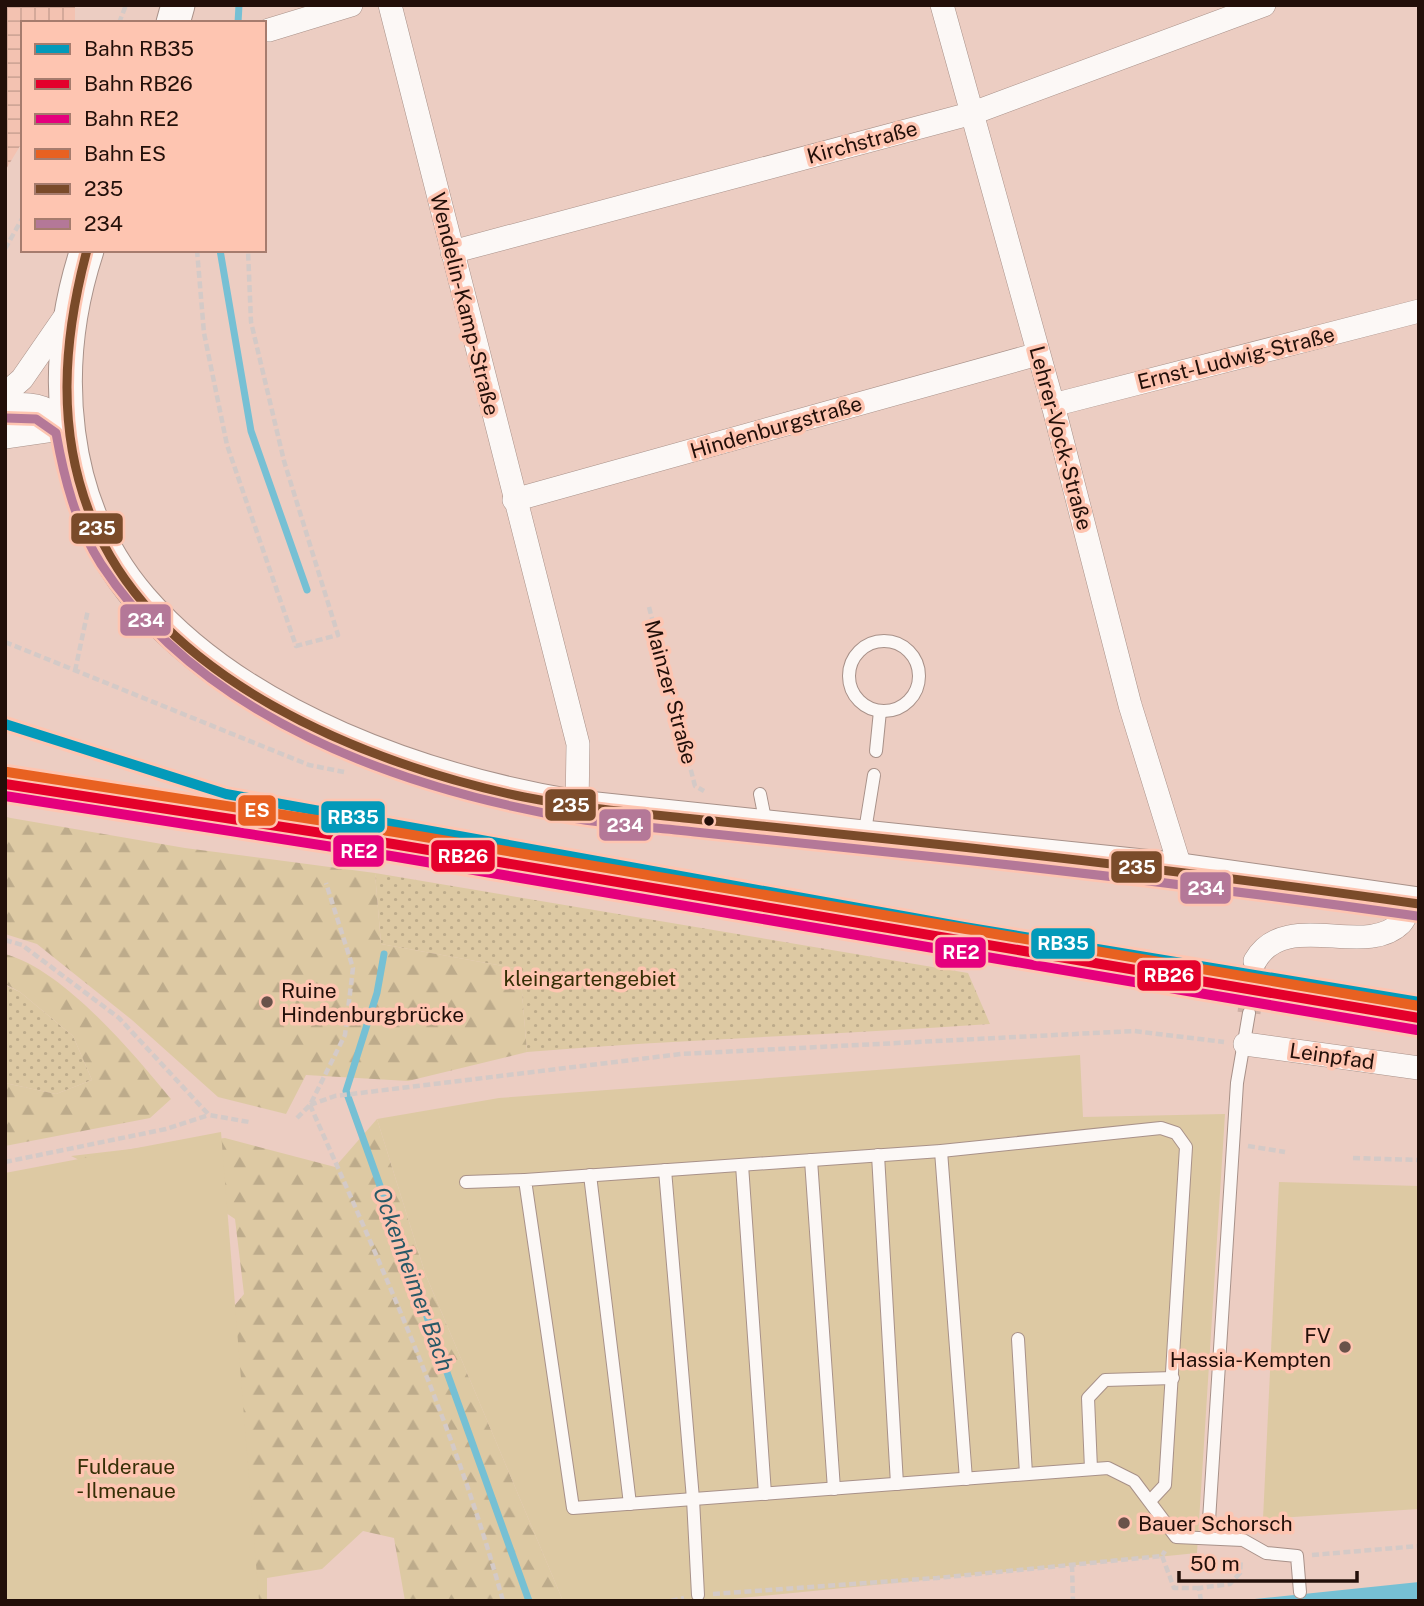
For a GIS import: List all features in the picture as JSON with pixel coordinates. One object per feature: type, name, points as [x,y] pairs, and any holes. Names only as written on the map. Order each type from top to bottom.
[{"type":"main road","points":[[86,252],[72,306],[64,362],[67,428],[86,498],[110,556],[150,609],[182,640],[214,664],[290,712],[383,756],[518,797],[577,807],[766,828],[1181,870],[1415,904]]},
{"type":"street","points":[[270,30],[351,5]]},
{"type":"street","name":"Wendelin-Kamp-Straße","points":[[390,5],[578,744],[577,807]]},
{"type":"street","name":"Lehrer-Vock-Straße","points":[[942,5],[1053,405],[1130,705],[1181,870]]},
{"type":"street","name":"Kirchstraße","points":[[452,252],[973,113],[1264,5]]},
{"type":"street","points":[[5,394],[22,379],[72,306]]},
{"type":"street","name":"Ernst-Ludwig-Straße","points":[[1053,405],[1419,311]]},
{"type":"street","name":"Hindenburgstraße","points":[[514,500],[1038,354]]},
{"type":"street","points":[[5,406],[42,407],[61,418],[67,428],[5,437]]},
{"type":"street","points":[[1255,961],[1262,948],[1278,939],[1385,934],[1403,922],[1415,904]]},
{"type":"street","name":"Leinpfad","points":[[1245,1044],[1419,1068]]},
{"type":"lane","points":[[885,641],[906,649],[918,668],[919,679],[916,689],[902,706],[880,711],[859,701],[848,679],[854,657],[862,648],[885,641]]},
{"type":"lane","points":[[876,751],[880,711]]},
{"type":"lane","points":[[864,838],[874,775]]},
{"type":"lane","points":[[760,794],[766,828]]},
{"type":"lane","points":[[1208,1536],[1237,1083],[1249,1013]]},
{"type":"lane","points":[[466,1182],[878,1156],[1161,1128],[1176,1133],[1186,1147],[1166,1485],[1151,1500]]},
{"type":"lane","points":[[941,1151],[966,1479]]},
{"type":"lane","points":[[878,1156],[897,1484]]},
{"type":"lane","points":[[811,1160],[834,1489]]},
{"type":"lane","points":[[742,1165],[765,1494]]},
{"type":"lane","points":[[664,1170],[694,1499],[698,1595]]},
{"type":"lane","points":[[590,1175],[630,1504]]},
{"type":"lane","points":[[525,1180],[573,1508],[1108,1468],[1134,1481],[1176,1536],[1243,1540],[1266,1553],[1297,1556],[1300,1592]]},
{"type":"lane","points":[[1018,1339],[1026,1474]]},
{"type":"lane","points":[[1091,1469],[1088,1398],[1105,1380],[1173,1378]]},
{"type":"path","points":[[5,249],[21,221]]},
{"type":"path","points":[[198,252],[204,333],[228,444],[296,646],[338,635],[284,461],[251,322],[248,252]]},
{"type":"path","name":"Mainzer Straße","points":[[649,607],[695,786],[714,796]]},
{"type":"path","points":[[75,671],[88,610]]},
{"type":"path","points":[[297,1118],[310,1105],[345,1035],[353,968],[326,883]]},
{"type":"path","points":[[5,940],[22,945],[119,1018],[209,1115]]},
{"type":"path","points":[[310,1105],[335,1096],[681,1054],[1134,1031],[1245,1044]]},
{"type":"path","points":[[310,1105],[390,1285],[480,1518],[503,1601]]},
{"type":"path","points":[[5,1162],[166,1129],[209,1115],[249,1122]]},
{"type":"path","points":[[1233,1143],[1285,1152]]},
{"type":"path","points":[[1353,1158],[1419,1160]]},
{"type":"path","points":[[671,1601],[698,1595],[1161,1556],[1174,1588],[1199,1588],[1230,1584],[1240,1573],[1243,1540]]},
{"type":"path","points":[[1297,1556],[1419,1546]]},
{"type":"path","points":[[1072,1565],[1073,1601]]},
{"type":"path","points":[[1199,1588],[1200,1601]]},
{"type":"shaded area","points":[[5,5],[75,5],[75,21],[21,21],[21,144],[5,171]]},
{"type":"green space","points":[[5,817],[185,848],[375,873],[381,944],[520,969],[527,1052],[408,1081],[306,1075],[286,1114],[218,1097],[132,1020],[37,944],[5,934]]},
{"type":"green space","name":"kleingartengebiet","points":[[375,873],[968,973],[990,1024],[527,1052],[520,969],[381,944]]},
{"type":"green space","points":[[5,954],[50,977],[96,1015],[171,1099],[150,1118],[5,1146],[5,1083],[56,1094],[92,1080],[73,1036],[20,992],[5,984]]},
{"type":"green space","points":[[5,985],[20,992],[73,1036],[92,1080],[56,1094],[5,1083]]},
{"type":"green space","points":[[1080,1055],[1083,1117],[1225,1114],[1197,1553],[711,1601],[563,1601],[425,1273],[377,1119],[499,1098]]},
{"type":"green space","points":[[377,1119],[425,1273],[563,1601],[405,1601],[394,1538],[363,1531],[322,1569],[267,1578],[267,1601],[139,1601],[5,1217],[208,1338],[244,1294],[235,1219],[202,1197],[96,1168],[71,1156],[225,1138],[335,1167]]},
{"type":"green space","name":"Fulderaue - Ilmenaue","points":[[221,1132],[259,1601],[5,1601],[5,1173]]},
{"type":"green space","name":"FV Hassia-Kempten","points":[[1279,1182],[1419,1186],[1419,1509],[1263,1519]]},
{"type":"water","points":[[1419,1582],[1419,1601],[1235,1601]]},
{"type":"waterway","name":"Ockenheimer Bach","points":[[238,21],[239,5]]},
{"type":"waterway","name":"Ockenheimer Bach","points":[[220,252],[251,431],[307,590]]},
{"type":"waterway","name":"Ockenheimer Bach","points":[[384,954],[377,993],[346,1091],[529,1601]]},
{"type":"tunnel","points":[[1249,1013],[1255,961]]},
{"type":"rail line","name":"RB35","points":[[5,724],[226,794],[964,927],[1419,1002]]},
{"type":"rail line","name":"ES","points":[[7,772],[395,832],[1419,1006]]},
{"type":"rail line","name":"RB26","points":[[5,784],[393,844],[1419,1018]]},
{"type":"rail line","name":"RE2","points":[[5,796],[391,856],[1417,1030]]},
{"type":"transit line","name":"235","points":[[87,252],[73,318],[67,386],[73,453],[80,486],[92,519],[122,576],[164,625],[215,669],[273,706],[335,737],[399,763],[463,782],[566,804],[1105,863],[1419,904]]},
{"type":"transit line","name":"234","points":[[6,418],[36,419],[56,433],[67,484],[92,549],[143,618],[193,664],[249,704],[309,738],[373,765],[506,805],[587,820],[1110,876],[1417,916]]},
{"type":"place","name":"Ruine Hindenburgbrücke","points":[[267,1002]]},
{"type":"place","name":"FV Hassia-Kempten","points":[[1345,1347]]},
{"type":"place","name":"Bauer Schorsch","points":[[1124,1523]]}]
